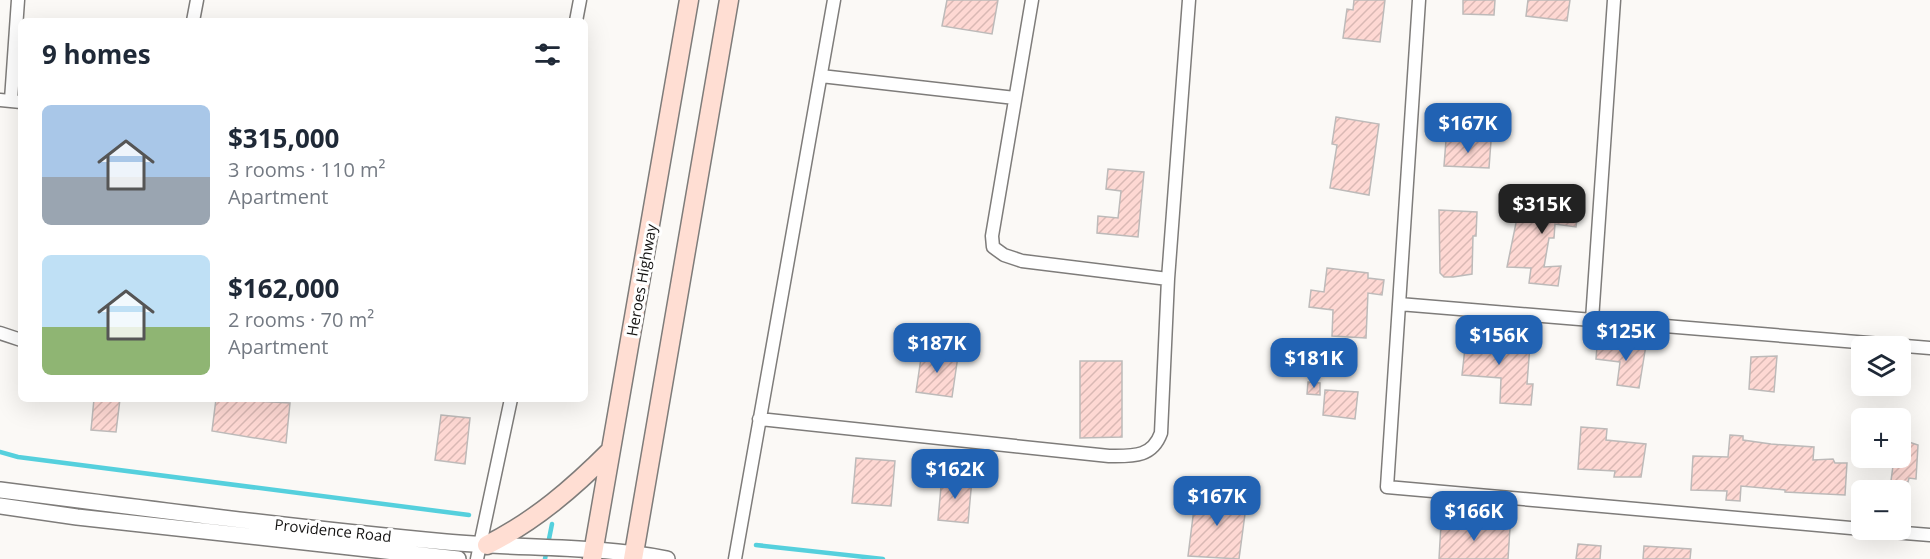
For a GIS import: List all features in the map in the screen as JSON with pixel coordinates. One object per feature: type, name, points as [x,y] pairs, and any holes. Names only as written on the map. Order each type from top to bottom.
[{"type":"main road","name":"Heroes Highway","points":[[593,555],[689,0]]},
{"type":"main road","points":[[634,556],[729,0]]},
{"type":"main road","points":[[481,550],[543,512],[575,486],[611,450]]},
{"type":"street","points":[[11,101],[18,0]]},
{"type":"street","points":[[194,18],[197,0]]},
{"type":"street","points":[[577,18],[580,0]]},
{"type":"street","points":[[735,559],[834,0]]},
{"type":"street","points":[[1032,0],[992,236],[993,247],[1004,255],[1022,261],[1168,279]]},
{"type":"street","points":[[759,419],[1109,456],[1139,456],[1158,442],[1161,433],[1168,279],[1189,0]]},
{"type":"street","points":[[1419,0],[1387,487],[1851,528]]},
{"type":"street","points":[[1592,320],[1614,0]]},
{"type":"street","points":[[821,76],[1015,98]]},
{"type":"street","points":[[1399,304],[1930,348]]},
{"type":"street","points":[[0,333],[18,339]]},
{"type":"street","points":[[481,550],[510,402]]},
{"type":"street","name":"Providence Road","points":[[0,490],[481,550],[667,559]]},
{"type":"street","name":"Providence Road","points":[[0,506],[76,517],[458,559]]},
{"type":"street","points":[[1911,533],[1930,535]]},
{"type":"building","points":[[947,0],[998,0],[992,34],[942,26]]},
{"type":"building","points":[[1354,0],[1385,0],[1380,42],[1343,38],[1347,9],[1353,10]]},
{"type":"building","points":[[1463,0],[1495,0],[1494,15],[1463,14]]},
{"type":"building","points":[[1528,0],[1570,0],[1567,21],[1526,16]]},
{"type":"building","points":[[1336,117],[1379,124],[1369,195],[1330,188],[1337,145],[1332,144]]},
{"type":"building","points":[[1446,140],[1491,141],[1489,168],[1444,166]]},
{"type":"building","points":[[1108,169],[1144,172],[1138,237],[1097,233],[1098,216],[1118,218],[1121,191],[1106,189]]},
{"type":"building","points":[[1534,190],[1580,196],[1576,227],[1555,224],[1554,238],[1549,238],[1544,267],[1561,266],[1558,286],[1529,283],[1531,268],[1507,267],[1517,218],[1531,219]]},
{"type":"building","points":[[1439,210],[1477,212],[1476,236],[1473,236],[1472,274],[1444,277],[1440,273]]},
{"type":"building","points":[[1327,268],[1368,273],[1368,278],[1384,280],[1382,295],[1368,293],[1366,338],[1332,336],[1333,310],[1309,307],[1311,290],[1324,292]]},
{"type":"building","points":[[1467,330],[1490,330],[1490,342],[1530,345],[1527,384],[1533,384],[1531,405],[1500,403],[1501,378],[1462,375]]},
{"type":"building","points":[[1623,342],[1646,345],[1639,388],[1617,385],[1620,362],[1596,359],[1597,346],[1622,349]]},
{"type":"building","points":[[922,351],[958,356],[952,397],[916,392]]},
{"type":"building","points":[[1777,356],[1774,392],[1749,389],[1751,357]]},
{"type":"building","points":[[1080,361],[1122,361],[1122,437],[1080,438]]},
{"type":"building","points":[[1308,382],[1320,383],[1320,395],[1307,394]]},
{"type":"building","points":[[1325,390],[1358,392],[1355,419],[1323,415]]},
{"type":"building","points":[[94,402],[120,402],[116,432],[91,430]]},
{"type":"building","points":[[216,402],[290,403],[286,443],[212,431]]},
{"type":"building","points":[[441,415],[470,418],[465,464],[435,460]]},
{"type":"building","points":[[1581,427],[1607,429],[1606,440],[1646,444],[1641,477],[1614,477],[1615,471],[1578,469]]},
{"type":"building","points":[[1730,435],[1743,436],[1743,440],[1771,444],[1814,447],[1813,460],[1833,459],[1835,463],[1847,463],[1845,495],[1785,492],[1785,490],[1741,486],[1740,501],[1726,500],[1727,491],[1691,490],[1693,456],[1728,457]]},
{"type":"building","points":[[1911,443],[1918,445],[1916,479],[1891,480],[1893,468],[1911,468]]},
{"type":"building","points":[[856,458],[895,461],[891,506],[852,503]]},
{"type":"building","points":[[942,476],[972,479],[968,523],[938,520]]},
{"type":"building","points":[[1196,493],[1247,499],[1239,559],[1188,556]]},
{"type":"building","points":[[1441,524],[1510,528],[1508,559],[1439,559]]},
{"type":"building","points":[[1578,544],[1601,546],[1600,559],[1576,559]]},
{"type":"building","points":[[1644,546],[1691,549],[1690,559],[1643,559]]},
{"type":"waterway","points":[[0,452],[18,457],[469,515]]},
{"type":"waterway","points":[[545,559],[552,524]]},
{"type":"waterway","points":[[756,545],[883,559]]}]
